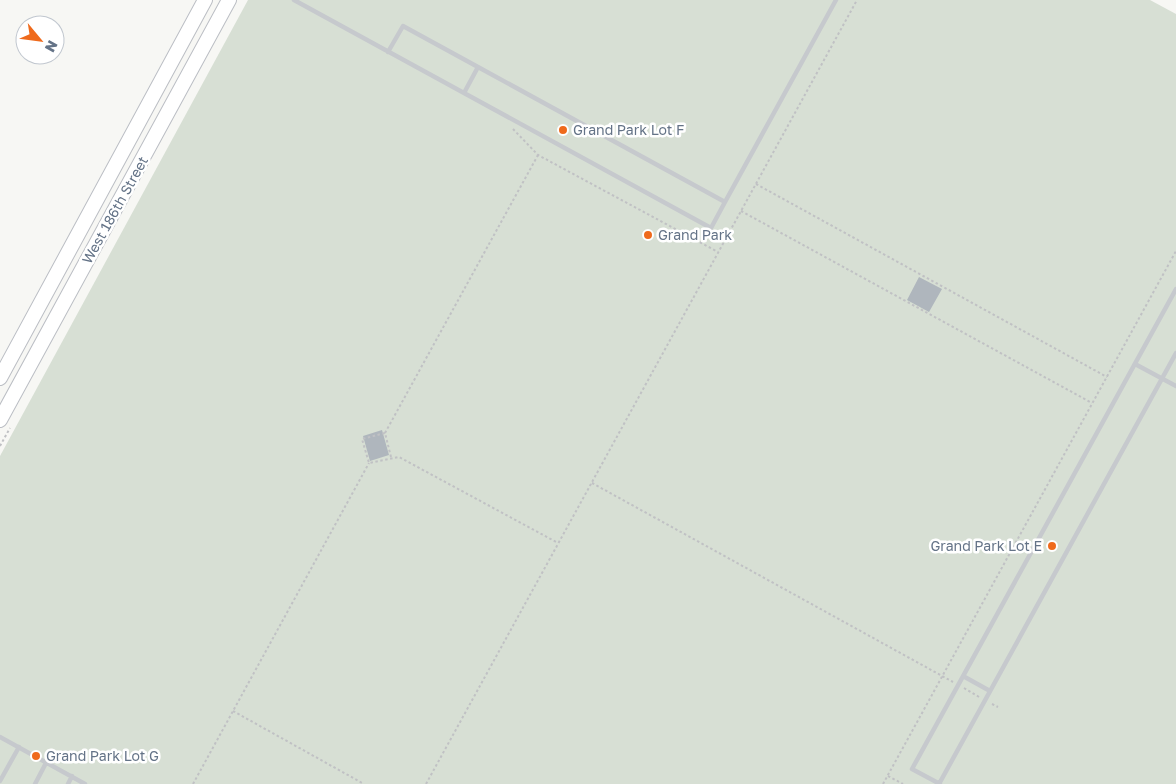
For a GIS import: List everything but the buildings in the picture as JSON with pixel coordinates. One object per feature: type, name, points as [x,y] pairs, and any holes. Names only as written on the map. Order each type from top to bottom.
[{"type":"street","name":"West 186th Street","points":[[0,378],[206,0]]},
{"type":"street","name":"West 186th Street","points":[[0,420],[229,0]]},
{"type":"lane","points":[[294,0],[711,228],[836,0]]},
{"type":"lane","points":[[388,52],[403,26],[725,202]]},
{"type":"lane","points":[[464,93],[478,67]]},
{"type":"lane","points":[[1176,289],[912,769],[939,784],[1176,353]]},
{"type":"lane","points":[[1135,364],[1176,386]]},
{"type":"lane","points":[[963,676],[990,691]]},
{"type":"lane","points":[[0,737],[86,784]]},
{"type":"lane","points":[[0,781],[19,747]]},
{"type":"lane","points":[[35,784],[46,762]]},
{"type":"lane","points":[[68,784],[72,776]]},
{"type":"path","points":[[426,784],[856,0]]},
{"type":"path","points":[[511,126],[538,155],[718,252]]},
{"type":"path","points":[[391,457],[385,433],[538,155]]},
{"type":"path","points":[[756,184],[1107,377]]},
{"type":"path","points":[[741,211],[1092,403]]},
{"type":"path","points":[[883,784],[1176,251]]},
{"type":"path","points":[[193,784],[369,463],[362,440],[385,433]]},
{"type":"path","points":[[369,463],[399,456],[558,542]]},
{"type":"path","points":[[592,483],[998,707]]},
{"type":"path","points":[[233,711],[364,784]]},
{"type":"path","points":[[888,776],[903,784]]},
{"type":"shaded area","name":"Grand Park","points":[[248,0],[1150,0],[1176,14],[1176,784],[0,784],[0,456]]},
{"type":"place","name":"Grand Park Lot F","points":[[563,130]]},
{"type":"place","name":"Grand Park","points":[[648,235]]},
{"type":"place","name":"Grand Park Lot E","points":[[1052,546]]},
{"type":"place","name":"Grand Park Lot G","points":[[36,756]]}]
